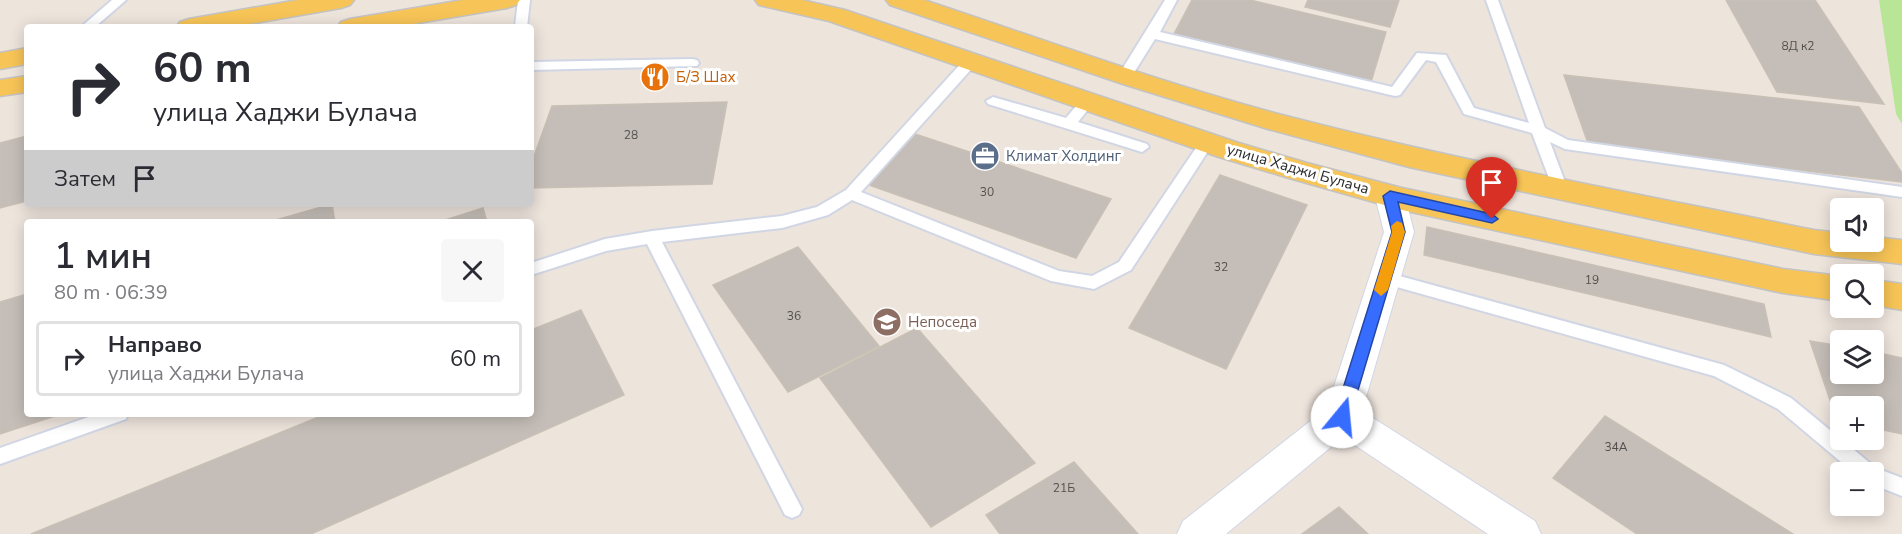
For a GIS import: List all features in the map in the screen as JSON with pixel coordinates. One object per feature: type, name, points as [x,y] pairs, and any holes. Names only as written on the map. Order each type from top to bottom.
[{"type":"main road","points":[[206,24],[341,0]]},
{"type":"main road","points":[[367,24],[507,0]]},
{"type":"main road","name":"улица Хаджи Булача","points":[[768,0],[836,15],[970,62],[1078,113],[1207,142],[1390,196],[1783,281],[1830,288]]},
{"type":"main road","points":[[900,0],[1125,76],[1278,123],[1409,157],[1814,242],[1902,252]]},
{"type":"main road","points":[[912,42],[934,12]]},
{"type":"main road","points":[[0,88],[24,84]]},
{"type":"main road","points":[[1884,294],[1902,297]]},
{"type":"street","points":[[1197,534],[1342,417],[1399,232],[1390,196]]},
{"type":"street","points":[[1342,417],[1521,534]]},
{"type":"lane","points":[[91,24],[120,0]]},
{"type":"lane","points":[[521,24],[524,0]]},
{"type":"lane","points":[[1125,76],[1171,0]]},
{"type":"lane","points":[[1492,0],[1560,190]]},
{"type":"lane","points":[[1152,34],[1395,92],[1422,56],[1441,58],[1469,111],[1538,130],[1565,144],[1902,192]]},
{"type":"lane","points":[[534,268],[605,245],[652,237],[782,222],[822,211],[851,194],[970,62]]},
{"type":"lane","points":[[534,66],[692,63]]},
{"type":"lane","points":[[993,101],[1078,113],[1142,147]]},
{"type":"lane","points":[[851,194],[1057,276],[1094,283],[1125,266],[1207,142]]},
{"type":"lane","points":[[652,237],[792,509]]},
{"type":"lane","points":[[1385,278],[1718,370],[1768,392],[1806,418],[1851,462]]},
{"type":"lane","points":[[1,456],[111,417]]},
{"type":"lane","points":[[1884,480],[1902,487]]},
{"type":"green space","points":[[1879,0],[1902,0],[1902,124],[1896,114]]},
{"type":"building","points":[[1192,0],[1250,0],[1386,32],[1371,82],[1174,34]]},
{"type":"building","points":[[1308,0],[1399,0],[1390,27],[1305,7]]},
{"type":"building","points":[[1726,0],[1815,0],[1884,104],[1777,92]]},
{"type":"building","points":[[1564,75],[1859,107],[1902,173],[1902,182],[1589,146]]},
{"type":"building","points":[[727,102],[712,184],[534,188],[534,157],[552,106]]},
{"type":"building","points":[[909,132],[1111,199],[1076,258],[866,184]]},
{"type":"building","points":[[24,137],[24,202],[0,208],[0,143]]},
{"type":"building","points":[[1220,175],[1307,205],[1226,369],[1129,328]]},
{"type":"building","points":[[322,207],[332,207],[334,219],[280,219]]},
{"type":"building","points":[[483,208],[486,219],[448,219]]},
{"type":"building","points":[[1427,227],[1764,304],[1771,337],[1424,255]]},
{"type":"building","points":[[798,247],[879,346],[788,392],[713,285]]},
{"type":"building","points":[[24,295],[24,417],[52,417],[0,434],[0,302]]},
{"type":"building","points":[[581,310],[624,395],[311,534],[31,534],[319,417],[534,417],[534,329]]},
{"type":"building","points":[[917,328],[1035,463],[931,527],[820,378]]},
{"type":"building","points":[[1810,341],[1830,344],[1830,384],[1884,384],[1884,354],[1902,358],[1902,434],[1884,430],[1884,396],[1830,396],[1830,400]]},
{"type":"building","points":[[1605,416],[1793,534],[1637,534],[1553,478]]},
{"type":"building","points":[[1074,462],[1138,534],[1000,534],[986,515]]},
{"type":"building","points":[[1339,507],[1368,534],[1302,534]]},
{"type":"slow traffic","points":[[1381,290],[1399,232],[1397,226]]},
{"type":"place","name":"Б/З Шах","points":[[655,77]]},
{"type":"place","name":"Климат Холдинг","points":[[985,156]]},
{"type":"place","name":"Непоседа","points":[[887,322]]},
{"type":"route","points":[[1342,417],[1399,232],[1390,196],[1492,219]]}]
